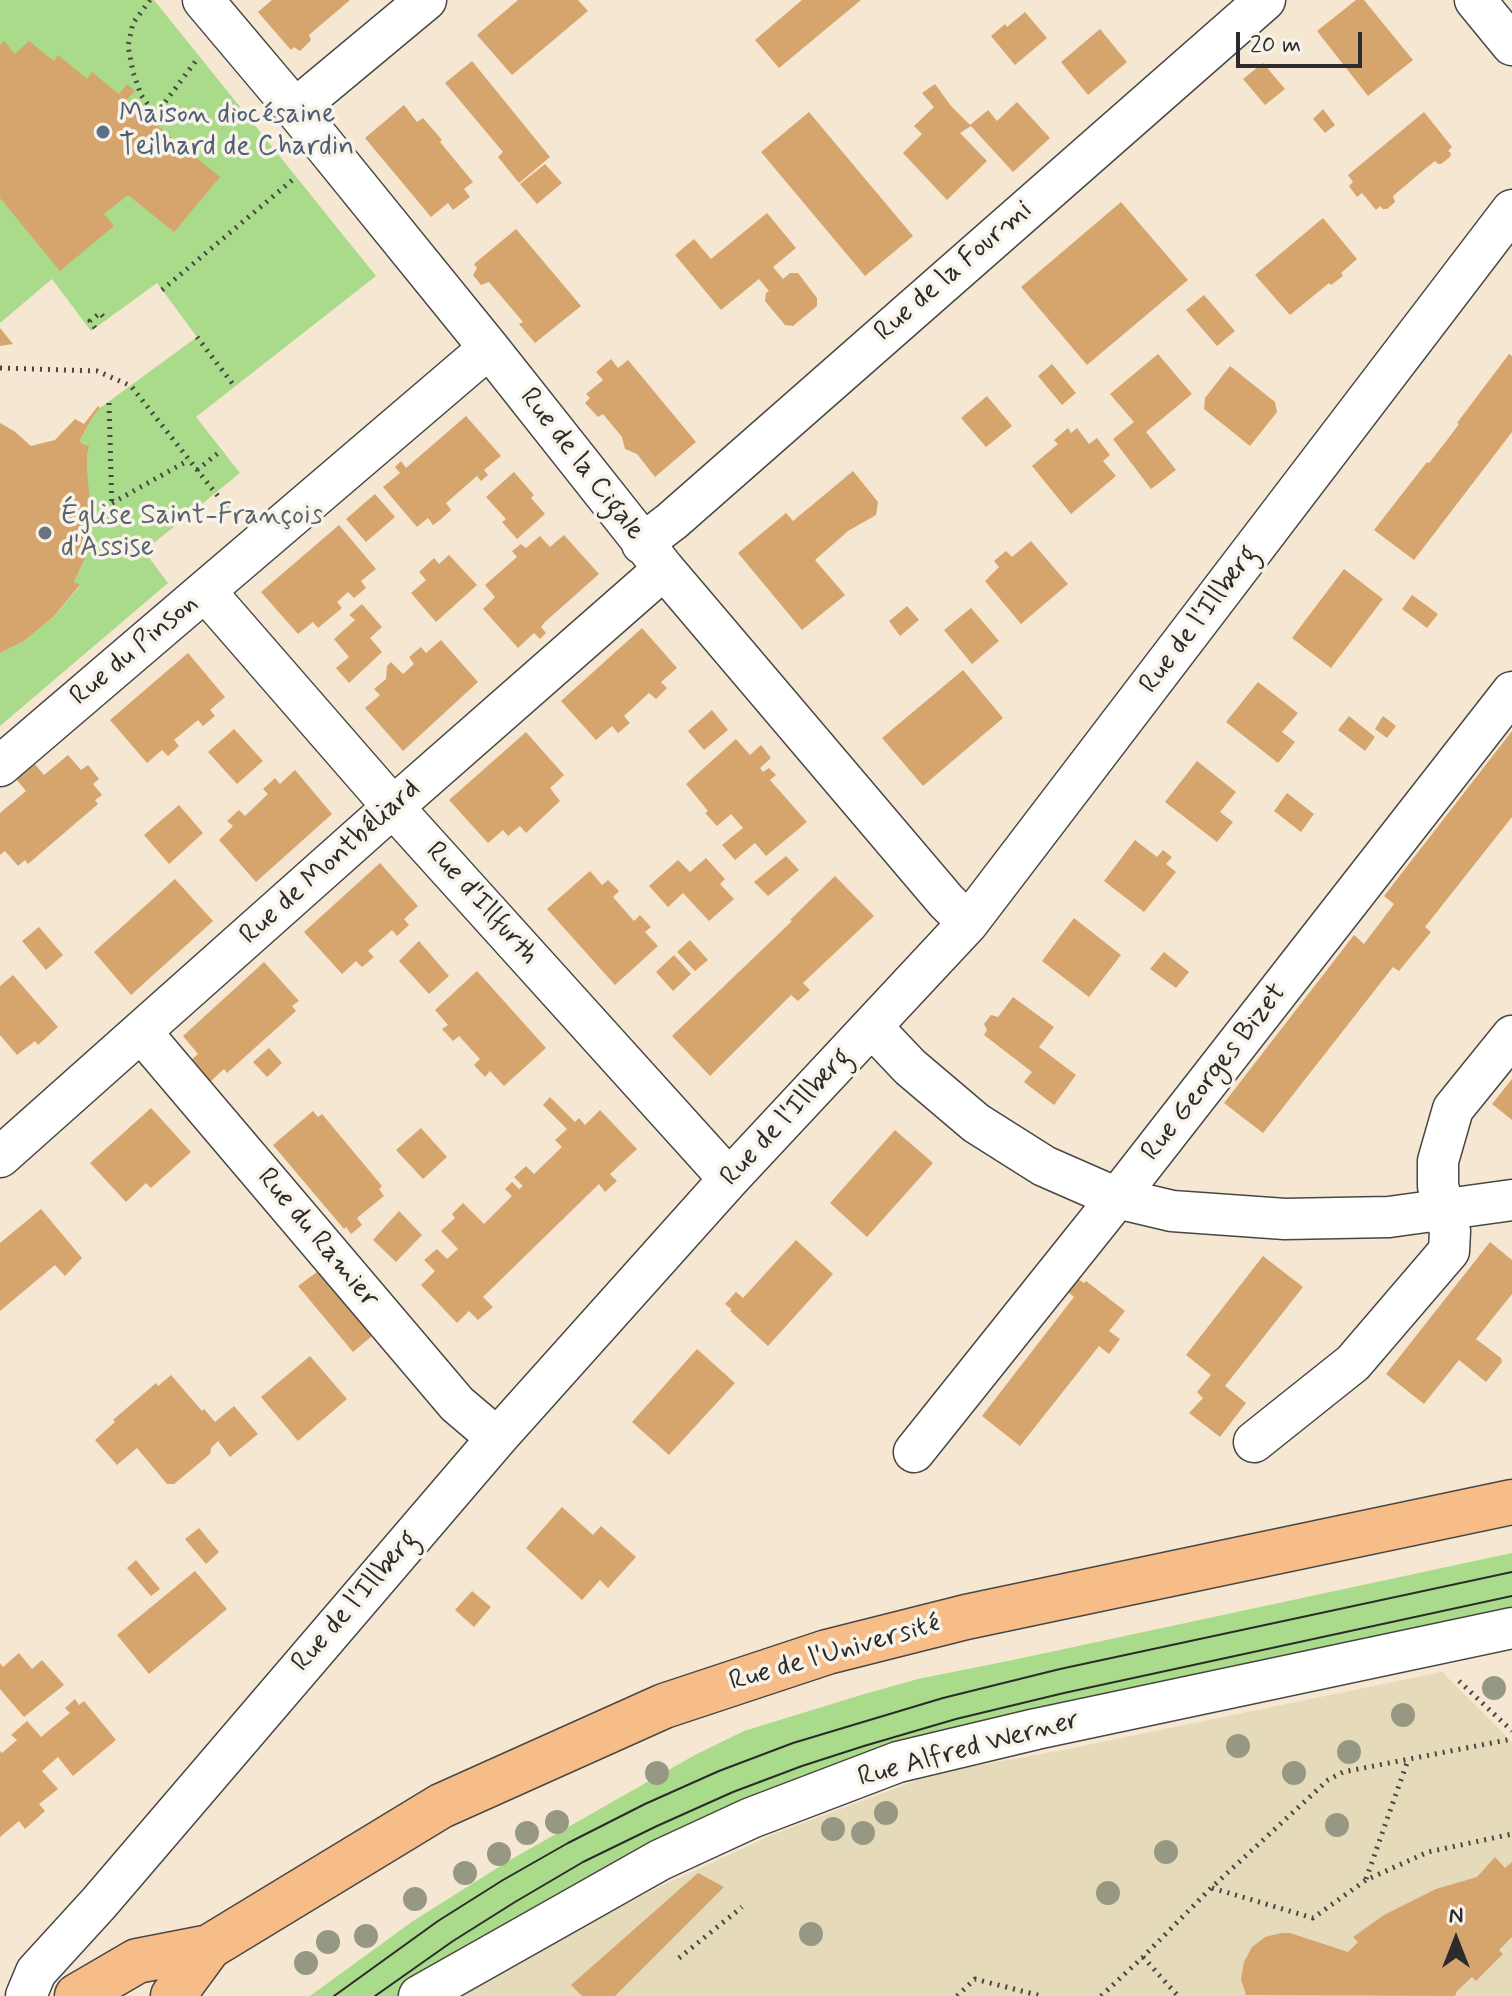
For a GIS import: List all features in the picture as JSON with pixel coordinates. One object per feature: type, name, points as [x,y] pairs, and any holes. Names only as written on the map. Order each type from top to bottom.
[{"type":"main road","name":"Rue de l'Université","points":[[77,1996],[137,1961],[209,1947],[441,1806],[664,1706],[827,1652],[966,1617],[1512,1502]]},
{"type":"main road","name":"Rue de l'Université","points":[[173,1996],[209,1947]]},
{"type":"street","points":[[295,109],[426,0]]},
{"type":"street","name":"Rue de la Fourmi","points":[[653,556],[672,521],[1265,0]]},
{"type":"street","points":[[1475,0],[1512,45]]},
{"type":"street","name":"Rue de la Cigale","points":[[214,12],[489,348],[653,556],[935,889],[968,923]]},
{"type":"street","name":"Rue de l'Illberg","points":[[26,1996],[36,1972],[99,1903],[497,1438],[729,1179],[968,923],[1512,210]]},
{"type":"street","name":"Rue du Pinson","points":[[0,766],[489,348]]},
{"type":"street","name":"Rue de Montbéliard","points":[[0,1157],[393,807],[653,556]]},
{"type":"street","name":"Rue d'Illfurth","points":[[205,591],[393,807],[729,1179]]},
{"type":"street","name":"Rue Georges Bizet","points":[[914,1452],[1117,1198],[1512,692]]},
{"type":"street","points":[[872,1027],[910,1067],[976,1123],[1044,1166],[1117,1198],[1172,1211],[1285,1219],[1389,1217],[1512,1200]]},
{"type":"street","name":"Rue du Ramier","points":[[142,1033],[457,1404],[497,1438]]},
{"type":"street","points":[[1254,1442],[1353,1363],[1449,1251],[1450,1231],[1438,1186],[1438,1161],[1453,1109],[1512,1036]]},
{"type":"street","name":"Rue Alfred Werner","points":[[419,1996],[660,1860],[751,1818],[898,1762],[1036,1729],[1512,1628]]},
{"type":"path","points":[[150,0],[133,23],[128,46],[133,72],[153,118],[214,12]]},
{"type":"path","points":[[162,290],[328,150]]},
{"type":"path","points":[[95,328],[90,321],[100,313],[106,320]]},
{"type":"path","points":[[197,337],[235,387]]},
{"type":"path","points":[[0,368],[97,371],[131,386],[258,546]]},
{"type":"path","points":[[109,403],[112,506],[189,460]]},
{"type":"path","points":[[197,470],[222,450]]},
{"type":"path","points":[[1456,1677],[1512,1731]]},
{"type":"path","points":[[1101,1996],[1211,1888],[1328,1780],[1343,1772],[1512,1739]]},
{"type":"path","points":[[1366,1880],[1408,1760]]},
{"type":"path","points":[[1211,1888],[1313,1918],[1366,1880],[1428,1852],[1512,1834]]},
{"type":"path","points":[[679,1958],[742,1907]]},
{"type":"path","points":[[1143,1957],[1179,1995]]},
{"type":"path","points":[[957,1996],[975,1979],[1041,1996]]},
{"type":"shaded area","points":[[1442,1672],[1512,1742],[1512,1996],[463,1996],[519,1960],[655,1889],[774,1834],[918,1780],[964,1768]]},
{"type":"green space","points":[[0,0],[154,0],[376,276],[196,417],[240,473],[144,551],[168,583],[0,726],[0,653],[24,641],[54,616],[80,586],[74,582],[85,558],[90,525],[80,440],[100,408],[197,337],[157,283],[91,331],[52,279],[0,323]]},
{"type":"green space","points":[[1512,1553],[1512,1607],[1068,1705],[456,1956],[398,1996],[310,1996],[413,1921],[510,1860],[695,1755],[744,1731],[918,1679]]},
{"type":"building","points":[[272,0],[350,0],[309,35],[311,40],[300,51],[294,47],[291,50],[258,12]]},
{"type":"building","points":[[518,0],[578,0],[588,11],[512,75],[477,35]]},
{"type":"building","points":[[802,0],[861,0],[779,68],[755,40]]},
{"type":"building","points":[[1356,0],[1364,0],[1413,60],[1368,96],[1317,31]]},
{"type":"building","points":[[1025,12],[1047,38],[1015,65],[991,36]]},
{"type":"building","points":[[1100,29],[1127,62],[1088,95],[1061,62]]},
{"type":"building","points":[[4,41],[15,54],[29,41],[54,61],[58,55],[87,79],[92,72],[119,94],[127,84],[135,91],[126,100],[220,177],[174,232],[128,195],[104,214],[114,226],[60,271],[0,198],[0,45]]},
{"type":"building","points":[[472,61],[550,157],[519,183],[498,157],[503,152],[445,83]]},
{"type":"building","points":[[1263,63],[1285,89],[1265,105],[1243,79]]},
{"type":"building","points":[[935,84],[971,126],[960,133],[987,161],[947,200],[903,153],[922,134],[914,126],[934,107],[922,93]]},
{"type":"building","points":[[1017,102],[1050,138],[1013,172],[970,125],[988,110],[997,121]]},
{"type":"building","points":[[404,105],[417,122],[423,118],[473,182],[464,189],[470,197],[453,210],[448,203],[431,217],[365,138]]},
{"type":"building","points":[[1323,109],[1335,125],[1325,133],[1313,119]]},
{"type":"building","points":[[809,112],[913,236],[865,276],[761,152]]},
{"type":"building","points":[[1424,112],[1452,147],[1448,151],[1450,157],[1441,164],[1435,161],[1426,168],[1393,196],[1395,202],[1387,209],[1380,206],[1376,210],[1362,193],[1357,197],[1349,186],[1353,182],[1348,175]]},
{"type":"building","points":[[545,164],[562,183],[537,204],[520,184]]},
{"type":"building","points":[[1121,202],[1188,280],[1087,365],[1021,287]]},
{"type":"building","points":[[767,213],[796,248],[773,267],[783,279],[790,273],[798,273],[817,298],[817,306],[793,326],[785,325],[765,301],[769,291],[759,279],[721,310],[675,255],[694,239],[711,259]]},
{"type":"building","points":[[1323,218],[1357,259],[1341,273],[1343,276],[1331,285],[1329,283],[1290,315],[1255,275]]},
{"type":"building","points":[[516,229],[581,306],[535,343],[519,324],[523,322],[489,282],[481,285],[473,275],[477,268],[474,264]]},
{"type":"building","points":[[1204,295],[1235,331],[1217,346],[1186,310]]},
{"type":"building","points":[[0,328],[13,344],[0,346]]},
{"type":"building","points":[[1158,354],[1192,394],[1146,432],[1176,470],[1151,489],[1113,439],[1134,422],[1110,394]]},
{"type":"building","points":[[1509,354],[1512,356],[1512,432],[1414,560],[1374,530],[1444,444]]},
{"type":"building","points":[[611,359],[618,368],[628,360],[696,442],[655,477],[637,454],[625,449],[622,437],[603,414],[598,417],[585,403],[590,398],[586,394],[603,380],[596,372]]},
{"type":"building","points":[[1052,364],[1076,393],[1062,405],[1038,376]]},
{"type":"building","points":[[1230,366],[1275,402],[1277,412],[1250,446],[1204,409],[1205,398]]},
{"type":"building","points":[[987,396],[1012,426],[986,447],[961,418]]},
{"type":"building","name":"Église Saint-François d'Assise","points":[[98,406],[100,408],[80,440],[89,446],[90,525],[85,558],[74,582],[80,585],[54,616],[24,641],[0,653],[0,423],[31,446],[55,440],[75,419],[84,424]]},
{"type":"building","points":[[466,416],[501,456],[484,470],[488,475],[481,481],[477,476],[446,503],[451,510],[440,520],[433,525],[428,518],[417,527],[383,487],[400,473],[395,467],[401,461],[406,468]]},
{"type":"building","points":[[1068,428],[1071,433],[1077,428],[1089,444],[1097,438],[1110,455],[1103,461],[1116,476],[1071,514],[1032,466],[1058,444],[1054,440]]},
{"type":"building","points":[[853,471],[878,502],[876,515],[848,531],[815,560],[845,595],[802,630],[738,553],[786,513],[793,521]]},
{"type":"building","points":[[514,472],[534,495],[531,498],[545,514],[517,539],[502,522],[506,519],[486,497]]},
{"type":"building","points":[[375,494],[395,517],[366,542],[346,519]]},
{"type":"building","points":[[339,525],[376,569],[361,581],[366,588],[354,598],[348,592],[337,602],[342,608],[318,628],[313,622],[298,634],[261,592]]},
{"type":"building","points":[[564,535],[599,574],[545,622],[541,627],[546,633],[540,639],[534,633],[518,648],[483,609],[495,597],[485,585],[517,557],[512,551],[521,544],[526,548],[540,536],[550,547]]},
{"type":"building","points":[[1031,541],[1068,584],[1021,624],[985,581],[999,567],[994,561],[1006,551],[1012,557]]},
{"type":"building","points":[[449,555],[477,585],[436,622],[411,593],[426,580],[419,572],[434,558],[439,564]]},
{"type":"building","points":[[1344,569],[1383,599],[1331,668],[1292,638]]},
{"type":"building","points":[[1412,595],[1438,614],[1427,628],[1402,609]]},
{"type":"building","points":[[362,604],[382,627],[370,638],[382,652],[349,683],[336,668],[349,657],[334,639],[355,620],[349,615]]},
{"type":"building","points":[[907,606],[919,620],[900,636],[889,621]]},
{"type":"building","points":[[971,608],[999,641],[972,664],[944,630]]},
{"type":"building","points":[[642,628],[677,668],[661,682],[667,688],[656,699],[649,693],[624,716],[630,723],[618,733],[612,726],[596,740],[561,701]]},
{"type":"building","points":[[441,640],[478,682],[403,751],[365,708],[380,695],[374,689],[386,679],[387,666],[391,662],[403,674],[414,664],[409,657],[421,647],[426,653]]},
{"type":"building","points":[[188,653],[225,697],[210,710],[215,716],[203,726],[198,720],[174,740],[179,746],[168,756],[162,750],[147,763],[110,720]]},
{"type":"building","points":[[963,670],[1003,718],[923,786],[882,738]]},
{"type":"building","points":[[1258,682],[1298,713],[1282,732],[1295,742],[1278,763],[1226,722]]},
{"type":"building","points":[[712,710],[728,730],[704,750],[688,731]]},
{"type":"building","points":[[1349,716],[1375,737],[1365,751],[1338,730]]},
{"type":"building","points":[[1383,716],[1396,726],[1387,738],[1375,729]]},
{"type":"building","points":[[234,729],[263,761],[237,784],[208,752]]},
{"type":"building","points":[[1512,731],[1512,817],[1425,927],[1431,932],[1399,971],[1393,967],[1263,1133],[1224,1103],[1354,935],[1364,944],[1394,904],[1384,896]]},
{"type":"building","points":[[526,732],[564,775],[550,788],[560,801],[526,833],[520,826],[508,836],[503,830],[488,843],[449,800]]},
{"type":"building","points":[[736,739],[750,755],[761,745],[771,758],[760,768],[763,772],[769,768],[776,775],[770,780],[807,822],[766,856],[755,843],[735,860],[722,845],[743,828],[731,814],[717,826],[686,784]]},
{"type":"building","points":[[68,755],[81,770],[88,765],[99,779],[93,784],[102,795],[95,800],[98,804],[28,864],[25,860],[18,866],[5,851],[0,855],[0,813],[26,791],[16,779],[34,763],[44,775]]},
{"type":"building","points":[[1197,761],[1236,792],[1220,812],[1233,822],[1217,842],[1165,802]]},
{"type":"building","points":[[295,770],[332,814],[256,882],[219,840],[233,826],[227,821],[239,810],[245,816],[268,794],[263,789],[275,778],[280,784]]},
{"type":"building","points":[[1287,793],[1314,814],[1301,832],[1274,811]]},
{"type":"building","points":[[179,805],[203,833],[169,864],[144,835]]},
{"type":"building","points":[[1135,840],[1157,857],[1163,850],[1172,857],[1166,864],[1176,872],[1144,912],[1104,881]]},
{"type":"building","points":[[786,856],[799,870],[768,896],[754,882]]},
{"type":"building","points":[[706,858],[725,879],[720,884],[734,899],[709,921],[683,893],[668,907],[649,886],[678,860],[690,872]]},
{"type":"building","points":[[380,863],[418,906],[404,919],[409,925],[397,936],[392,930],[368,951],[374,957],[362,967],[356,961],[342,974],[304,932]]},
{"type":"building","points":[[590,871],[602,885],[608,880],[619,891],[613,897],[634,921],[640,915],[651,927],[645,932],[658,946],[615,985],[547,909]]},
{"type":"building","points":[[835,876],[874,916],[803,983],[810,990],[798,1001],[791,995],[710,1076],[672,1036]]},
{"type":"building","points":[[175,879],[213,921],[131,995],[94,952]]},
{"type":"building","points":[[1074,918],[1121,955],[1089,997],[1042,961]]},
{"type":"building","points":[[39,927],[63,955],[46,970],[22,941]]},
{"type":"building","points":[[690,940],[708,960],[695,971],[677,952]]},
{"type":"building","points":[[419,941],[449,976],[429,994],[399,961]]},
{"type":"building","points":[[1164,952],[1189,972],[1176,988],[1150,969]]},
{"type":"building","points":[[674,955],[691,974],[673,991],[656,972]]},
{"type":"building","points":[[264,962],[299,1001],[292,1006],[296,1011],[227,1073],[224,1069],[210,1082],[191,1060],[198,1054],[183,1036]]},
{"type":"building","points":[[477,971],[546,1048],[504,1086],[490,1071],[485,1077],[474,1065],[480,1059],[459,1036],[453,1041],[442,1029],[448,1025],[435,1010]]},
{"type":"building","points":[[13,975],[58,1027],[38,1045],[35,1041],[17,1055],[0,1035],[0,986]]},
{"type":"building","points":[[1013,997],[1054,1027],[1039,1047],[1076,1075],[1054,1105],[1024,1082],[1032,1072],[984,1035],[987,1030],[984,1024],[991,1015],[998,1017]]},
{"type":"building","points":[[269,1048],[282,1063],[267,1077],[253,1062]]},
{"type":"building","points":[[1512,1079],[1512,1120],[1492,1104]]},
{"type":"building","points":[[550,1097],[575,1122],[579,1118],[585,1125],[600,1110],[637,1149],[610,1174],[617,1181],[605,1192],[599,1184],[483,1297],[493,1307],[478,1320],[469,1311],[457,1323],[421,1285],[435,1271],[424,1260],[437,1249],[447,1259],[458,1249],[441,1231],[455,1218],[452,1214],[463,1203],[484,1224],[512,1196],[505,1189],[512,1182],[519,1189],[523,1186],[514,1177],[526,1166],[534,1174],[562,1147],[555,1140],[567,1129],[543,1105]]},
{"type":"building","points":[[151,1108],[191,1152],[151,1188],[146,1183],[126,1202],[90,1163]]},
{"type":"building","points":[[313,1111],[318,1117],[322,1114],[382,1186],[379,1189],[384,1196],[357,1218],[362,1225],[351,1234],[273,1145]]},
{"type":"building","points":[[421,1128],[447,1157],[423,1179],[396,1150]]},
{"type":"building","points":[[895,1130],[933,1163],[867,1237],[830,1203]]},
{"type":"building","points":[[41,1209],[82,1258],[65,1276],[55,1265],[0,1311],[0,1243]]},
{"type":"building","points":[[399,1211],[422,1235],[396,1262],[373,1240]]},
{"type":"building","points":[[796,1240],[833,1274],[768,1346],[725,1304],[736,1292],[743,1298]]},
{"type":"building","points":[[1490,1242],[1512,1260],[1512,1294],[1476,1339],[1502,1362],[1486,1382],[1459,1360],[1424,1404],[1386,1374]]},
{"type":"building","points":[[1263,1256],[1303,1287],[1225,1386],[1246,1403],[1220,1437],[1189,1413],[1203,1398],[1197,1392],[1211,1375],[1186,1355]]},
{"type":"building","points":[[324,1267],[378,1331],[353,1352],[298,1286]]},
{"type":"building","points":[[1078,1279],[1084,1283],[1086,1281],[1125,1311],[1109,1331],[1120,1339],[1109,1354],[1099,1346],[1020,1446],[982,1416],[1074,1297],[1068,1292]]},
{"type":"building","points":[[697,1349],[735,1383],[669,1455],[632,1422]]},
{"type":"building","points":[[310,1356],[347,1399],[298,1441],[261,1397]]},
{"type":"building","points":[[171,1375],[215,1422],[234,1406],[258,1434],[230,1457],[218,1441],[210,1454],[174,1484],[167,1484],[137,1448],[117,1465],[95,1440],[156,1383],[158,1386]]},
{"type":"building","points":[[562,1507],[593,1535],[601,1526],[636,1557],[608,1588],[600,1580],[582,1600],[526,1548]]},
{"type":"building","points":[[199,1528],[219,1552],[206,1564],[185,1539]]},
{"type":"building","points":[[136,1560],[160,1589],[151,1596],[127,1568]]},
{"type":"building","points":[[195,1571],[227,1609],[149,1674],[117,1635]]},
{"type":"building","points":[[472,1591],[491,1607],[474,1627],[455,1610]]},
{"type":"building","points":[[19,1653],[32,1669],[42,1660],[64,1685],[24,1717],[0,1689],[0,1663],[3,1667]]},
{"type":"building","points":[[75,1699],[79,1705],[84,1701],[116,1740],[73,1776],[58,1757],[42,1771],[58,1789],[39,1804],[45,1811],[25,1829],[19,1821],[0,1837],[0,1751],[2,1753],[17,1740],[11,1735],[27,1721],[41,1737],[70,1713],[65,1708]]},
{"type":"building","points":[[1495,1857],[1505,1868],[1512,1862],[1512,1937],[1499,1950],[1503,1954],[1476,1981],[1472,1977],[1455,1996],[1246,1995],[1241,1979],[1244,1962],[1252,1947],[1265,1937],[1290,1933],[1348,1952],[1358,1942],[1353,1937],[1384,1915],[1436,1889],[1477,1877]]},
{"type":"building","points":[[698,1873],[724,1887],[615,1996],[582,1996],[571,1985]]},
{"type":"tram line","points":[[334,1996],[438,1921],[568,1843],[719,1771],[793,1743],[943,1698],[1060,1669],[1512,1572]]},
{"type":"tram line","points":[[375,1996],[453,1941],[583,1862],[733,1792],[802,1766],[956,1719],[1064,1693],[1512,1596]]},
{"type":"place","name":"Maison diocésaine Teilhard de Chardin","points":[[103,132]]},
{"type":"place","name":"Église Saint-François d'Assise","points":[[45,533]]}]
